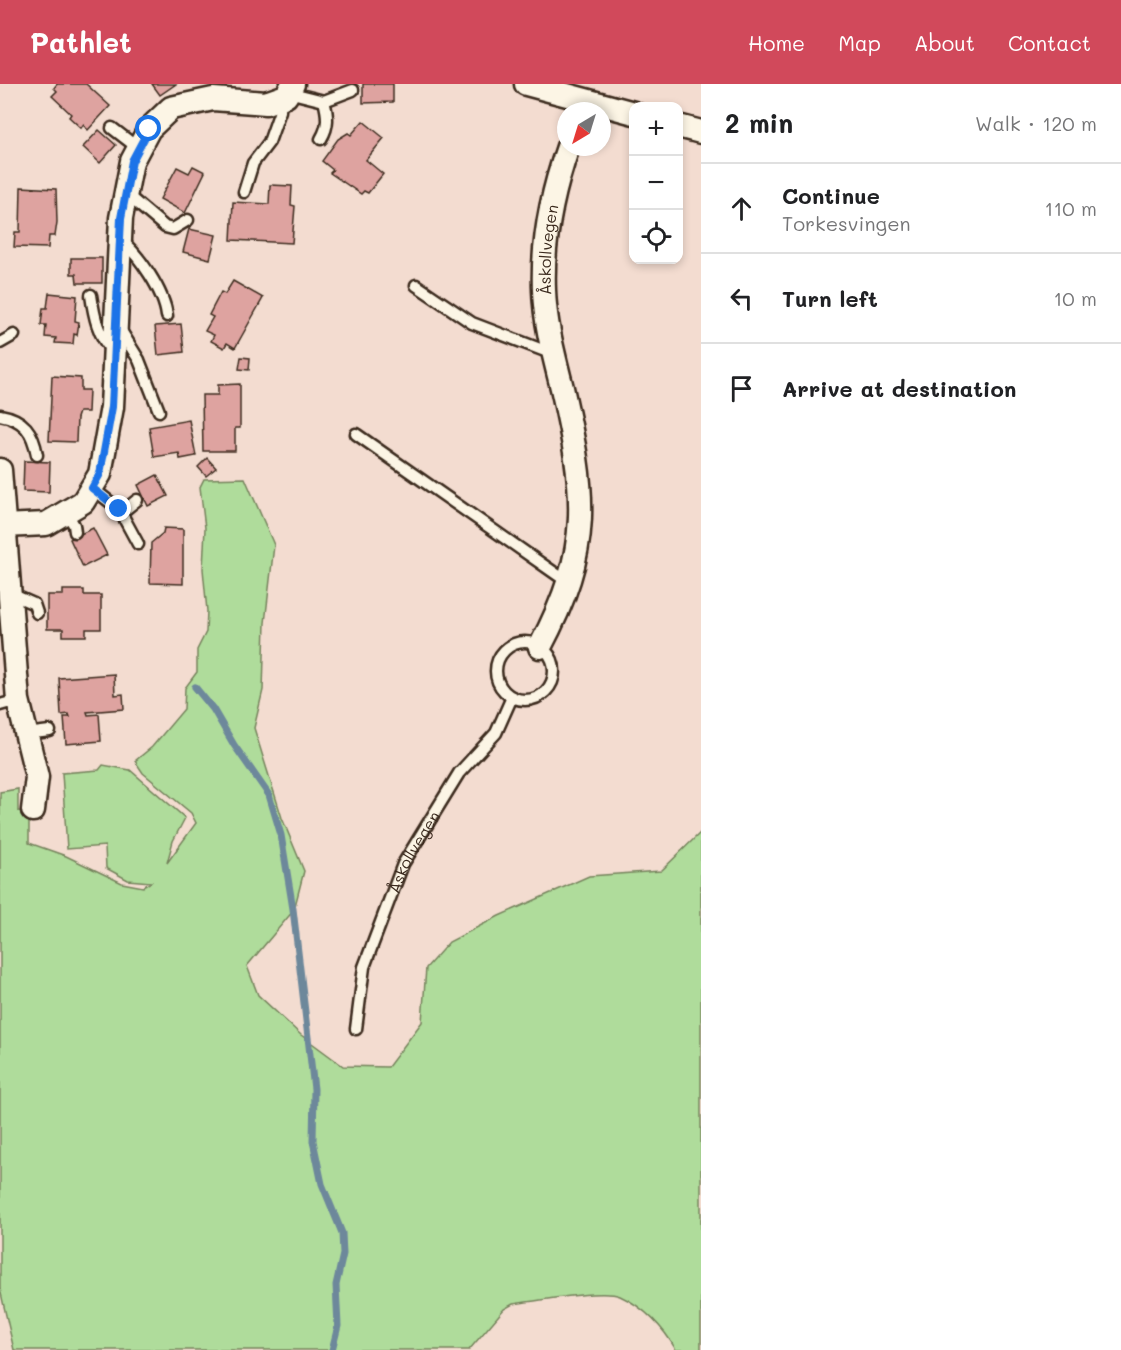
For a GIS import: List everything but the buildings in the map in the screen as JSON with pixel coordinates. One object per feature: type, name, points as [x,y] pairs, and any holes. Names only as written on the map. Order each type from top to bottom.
[{"type":"street","points":[[189,104],[206,84]]},
{"type":"street","points":[[526,84],[592,99],[629,112]]},
{"type":"street","points":[[3,520],[46,524],[70,522],[100,474],[112,407],[120,239],[126,194],[132,161],[149,129],[171,108],[213,99],[266,103],[287,91]]},
{"type":"street","points":[[683,127],[701,132]]},
{"type":"street","name":"Åskollvegen","points":[[540,647],[561,609],[569,583],[580,528],[582,494],[578,460],[554,355],[544,291],[544,252],[549,214],[565,156]]},
{"type":"street","points":[[0,470],[9,702],[26,734],[38,777],[33,810]]},
{"type":"lane","points":[[244,192],[254,163],[269,142],[287,91],[324,100],[353,90]]},
{"type":"lane","points":[[321,139],[326,130],[328,116],[324,100]]},
{"type":"lane","points":[[112,128],[138,148]]},
{"type":"lane","points":[[126,194],[165,227],[173,229],[188,220]]},
{"type":"lane","points":[[120,239],[133,250],[146,269],[165,303],[167,316]]},
{"type":"lane","points":[[416,285],[472,323],[554,355]]},
{"type":"lane","points":[[91,295],[102,337],[115,354]]},
{"type":"lane","points":[[116,323],[139,360],[159,411]]},
{"type":"lane","points":[[0,343],[14,335]]},
{"type":"lane","points":[[0,415],[23,423],[34,437],[37,455]]},
{"type":"lane","points":[[356,435],[569,583]]},
{"type":"lane","points":[[92,488],[121,513],[138,544]]},
{"type":"lane","points":[[121,513],[136,500]]},
{"type":"lane","points":[[4,593],[34,604],[37,613]]},
{"type":"lane","points":[[525,642],[540,647],[550,657],[554,666],[550,686],[533,699],[522,700],[512,697],[498,680],[496,670],[502,654],[517,644],[525,642]]},
{"type":"lane","name":"Åskollvegen","points":[[356,1029],[364,967],[404,864],[459,773],[496,733],[512,697]]},
{"type":"lane","points":[[26,734],[50,731]]},
{"type":"green space","points":[[245,478],[274,545],[265,623],[263,690],[254,728],[282,818],[304,871],[294,910],[247,966],[258,995],[301,1035],[343,1066],[388,1067],[422,1022],[426,968],[449,942],[499,916],[589,876],[661,871],[701,832],[701,1350],[676,1350],[659,1326],[637,1306],[620,1296],[599,1294],[513,1304],[504,1309],[469,1350],[14,1350],[0,1289],[0,792],[18,789],[18,811],[29,812],[29,843],[66,856],[122,883],[143,887],[151,882],[128,880],[106,868],[105,846],[67,849],[62,773],[99,770],[103,765],[130,770],[185,818],[173,841],[167,863],[196,823],[191,813],[143,773],[135,761],[152,747],[184,709],[185,688],[197,672],[197,650],[206,632],[207,611],[203,569],[205,528],[200,487],[204,479]]},
{"type":"waterway","points":[[195,687],[213,709],[234,745],[269,795],[281,835],[293,909],[314,1089],[313,1141],[322,1184],[342,1233],[343,1254],[336,1285],[338,1326],[332,1350]]},
{"type":"route","points":[[119,509],[92,488],[100,474],[112,407],[121,218],[132,161],[149,129]]}]
